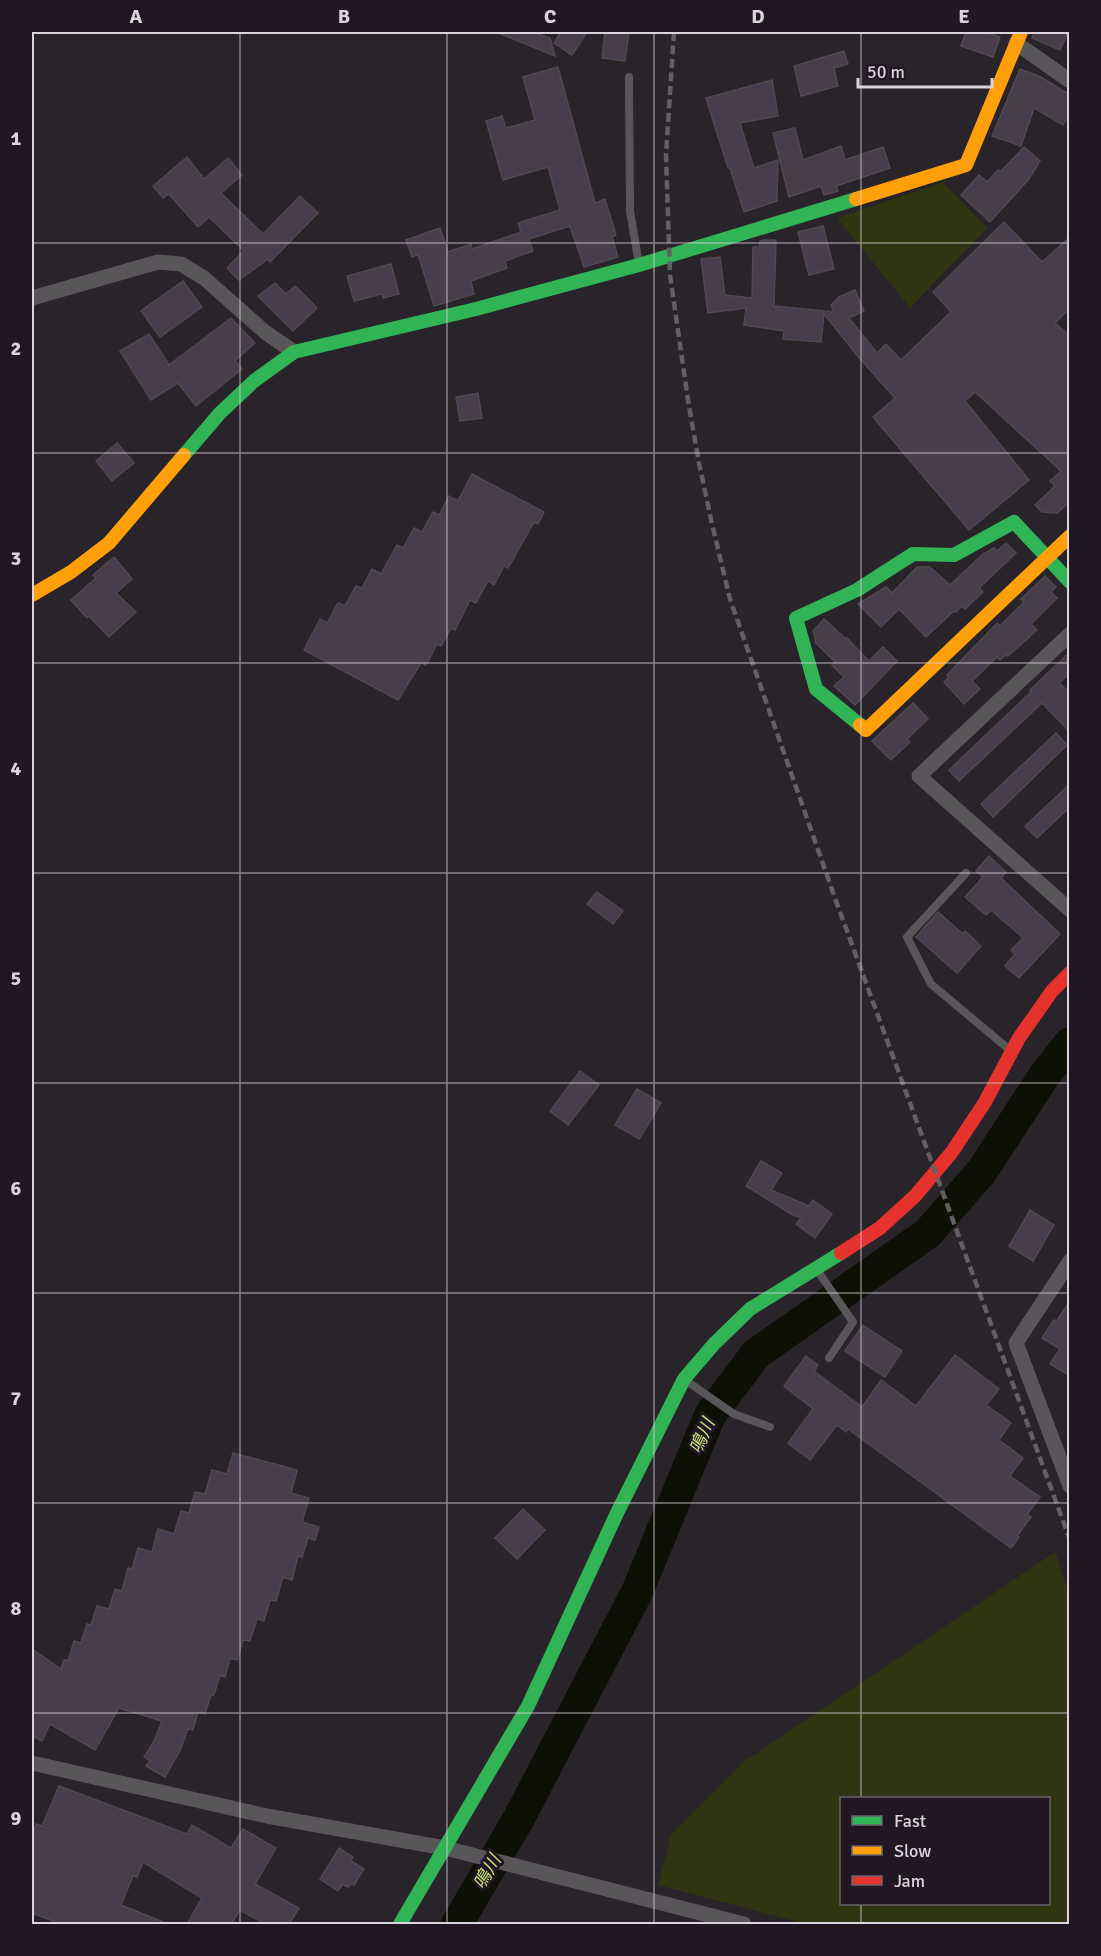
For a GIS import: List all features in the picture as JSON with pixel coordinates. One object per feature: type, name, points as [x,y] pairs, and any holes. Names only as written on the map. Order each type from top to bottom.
[{"type":"street","points":[[32,595],[71,572],[109,543],[220,413],[254,381],[294,352],[476,309],[639,265],[966,165],[1019,37],[1070,81]]},
{"type":"street","points":[[32,298],[158,262],[181,264],[194,270],[265,332],[294,352]]},
{"type":"street","points":[[1070,536],[1046,558],[866,730],[816,689],[796,618],[857,590],[913,554],[954,555],[1014,522],[1046,558],[1070,582]]},
{"type":"street","points":[[1069,907],[919,776],[1070,634]]},
{"type":"street","points":[[400,1924],[528,1706],[622,1503],[684,1379],[714,1344],[750,1309],[880,1228],[915,1196],[952,1152],[985,1102],[1019,1038],[1052,991],[1070,973]]},
{"type":"street","points":[[1070,1261],[1016,1343],[1070,1486]]},
{"type":"street","points":[[32,1763],[267,1816],[445,1848],[744,1924]]},
{"type":"lane","points":[[629,77],[630,211],[639,265]]},
{"type":"lane","points":[[966,873],[907,937],[931,984],[1012,1051]]},
{"type":"lane","points":[[816,1269],[853,1322],[829,1358]]},
{"type":"lane","points":[[684,1379],[734,1414],[770,1427]]},
{"type":"green space","points":[[943,182],[987,228],[910,308],[837,218]]},
{"type":"green space","points":[[1055,1552],[1070,1596],[1069,1924],[806,1924],[658,1885],[671,1835],[745,1761]]},
{"type":"building","points":[[496,32],[533,32],[550,38],[555,56]]},
{"type":"building","points":[[561,32],[587,32],[572,55],[554,43]]},
{"type":"building","points":[[605,32],[629,32],[625,61],[602,58]]},
{"type":"building","points":[[966,32],[985,32],[1000,37],[993,57],[961,46]]},
{"type":"building","points":[[1034,32],[1068,32],[1060,50],[1032,38]]},
{"type":"building","points":[[844,51],[848,64],[834,68],[838,86],[801,96],[794,66]]},
{"type":"building","points":[[558,67],[595,203],[605,199],[616,235],[612,237],[618,257],[584,267],[570,226],[529,239],[533,251],[505,261],[507,268],[471,281],[474,294],[434,306],[418,254],[412,257],[406,240],[440,228],[448,252],[471,244],[472,249],[521,232],[518,223],[560,210],[548,167],[503,180],[486,121],[502,116],[506,128],[535,120],[523,77]]},
{"type":"building","points":[[1020,69],[1041,77],[1070,95],[1070,114],[1063,125],[1034,108],[1021,146],[992,136]]},
{"type":"building","points":[[772,80],[778,116],[740,123],[754,168],[778,160],[777,201],[744,212],[706,98]]},
{"type":"building","points":[[795,128],[803,160],[841,146],[845,160],[883,147],[890,168],[836,186],[838,191],[824,195],[821,186],[789,197],[773,133]]},
{"type":"building","points":[[1024,147],[1040,161],[1029,179],[990,222],[961,195],[979,175],[987,182]]},
{"type":"building","points":[[187,157],[204,179],[228,158],[242,175],[221,193],[263,234],[300,196],[318,213],[270,262],[268,259],[239,280],[227,268],[244,251],[209,217],[198,227],[169,194],[163,198],[153,186]]},
{"type":"building","points":[[1004,222],[1042,262],[1070,237],[1070,308],[1055,323],[1070,336],[1070,502],[1057,513],[1042,512],[1035,505],[1055,486],[1050,481],[1061,471],[975,392],[965,401],[1029,480],[969,530],[873,417],[895,398],[824,314],[821,342],[783,339],[784,331],[744,325],[746,308],[708,313],[701,259],[720,257],[725,295],[752,298],[753,247],[759,247],[760,241],[776,240],[774,306],[834,312],[831,305],[839,297],[855,290],[864,311],[849,318],[877,353],[886,344],[901,360],[951,312],[933,292]]},
{"type":"building","points":[[823,226],[834,269],[809,275],[798,232]]},
{"type":"building","points":[[391,264],[399,294],[383,298],[382,294],[354,301],[347,276]]},
{"type":"building","points":[[183,281],[202,307],[160,337],[141,311]]},
{"type":"building","points":[[275,283],[286,294],[295,286],[317,308],[293,331],[258,296]]},
{"type":"building","points":[[231,318],[255,343],[235,361],[242,369],[196,406],[178,383],[151,400],[120,351],[149,334],[169,365]]},
{"type":"building","points":[[478,393],[482,418],[460,421],[456,397]]},
{"type":"building","points":[[117,443],[134,463],[112,481],[96,461]]},
{"type":"building","points":[[472,474],[544,512],[538,524],[534,522],[508,568],[504,566],[494,585],[488,581],[476,603],[470,600],[455,630],[451,628],[441,646],[437,644],[426,665],[421,663],[398,700],[304,650],[320,619],[327,623],[338,603],[345,606],[356,586],[362,588],[372,569],[381,574],[397,545],[403,548],[414,528],[422,532],[433,512],[439,515],[449,496],[458,501]]},
{"type":"building","points":[[1006,543],[1016,553],[979,588],[983,592],[965,609],[962,606],[956,612],[954,611],[926,637],[899,609],[881,627],[858,604],[886,587],[892,593],[917,567],[930,567],[950,585],[983,554],[994,548],[997,551]]},
{"type":"building","points":[[114,557],[132,579],[116,593],[136,612],[109,637],[71,600],[96,578],[93,575]]},
{"type":"building","points":[[1045,576],[1056,587],[1051,592],[1057,598],[1031,624],[1037,630],[1008,656],[1007,654],[1000,660],[997,657],[972,681],[980,689],[964,704],[944,682],[949,677],[947,675],[997,623],[1000,626],[1024,602],[1021,599]]},
{"type":"building","points":[[824,619],[847,638],[869,661],[883,647],[897,661],[855,705],[834,686],[844,677],[832,665],[835,662],[816,643],[813,631]]},
{"type":"building","points":[[1070,652],[1070,673],[1059,683],[1070,693],[1070,732],[1042,703],[959,781],[949,770]]},
{"type":"building","points":[[913,703],[928,719],[907,739],[910,742],[891,760],[872,741]]},
{"type":"building","points":[[1056,733],[1067,745],[993,817],[981,804]]},
{"type":"building","points":[[1070,784],[1070,807],[1037,838],[1025,826]]},
{"type":"building","points":[[989,856],[1006,872],[1001,878],[1060,934],[1019,978],[1005,966],[1015,954],[1011,950],[1023,938],[991,910],[986,915],[965,897],[983,877],[976,871]]},
{"type":"building","points":[[597,892],[623,911],[613,924],[587,904]]},
{"type":"building","points":[[938,912],[963,934],[965,931],[981,946],[957,973],[916,937]]},
{"type":"building","points":[[580,1071],[599,1085],[568,1125],[550,1111]]},
{"type":"building","points":[[637,1089],[661,1103],[639,1139],[615,1125]]},
{"type":"building","points":[[761,1161],[782,1173],[771,1190],[809,1206],[813,1200],[832,1214],[815,1238],[796,1224],[801,1218],[746,1186]]},
{"type":"building","points":[[1030,1210],[1054,1225],[1033,1261],[1009,1246]]},
{"type":"building","points":[[1070,1301],[1070,1376],[1050,1364],[1060,1349],[1042,1338]]},
{"type":"building","points":[[863,1325],[902,1351],[885,1377],[845,1351]]},
{"type":"building","points":[[955,1355],[999,1389],[986,1405],[1011,1423],[999,1440],[1023,1458],[1010,1476],[1040,1497],[1027,1515],[1031,1517],[1011,1548],[848,1429],[846,1432],[837,1425],[810,1460],[788,1443],[813,1409],[784,1386],[806,1356],[818,1365],[814,1371],[862,1407],[881,1380],[916,1406]]},
{"type":"building","points":[[233,1453],[297,1470],[291,1493],[309,1498],[302,1522],[319,1527],[315,1540],[308,1538],[302,1557],[298,1556],[292,1580],[283,1577],[276,1601],[270,1600],[264,1621],[257,1619],[250,1641],[243,1640],[237,1660],[230,1658],[225,1677],[220,1675],[205,1714],[198,1712],[193,1730],[188,1729],[180,1751],[165,1777],[146,1766],[150,1761],[144,1757],[162,1721],[119,1708],[95,1750],[50,1724],[42,1741],[32,1736],[32,1649],[61,1669],[64,1660],[68,1661],[74,1641],[81,1643],[87,1624],[91,1625],[97,1606],[109,1609],[115,1589],[122,1591],[128,1568],[132,1569],[138,1548],[152,1552],[158,1529],[174,1534],[181,1511],[189,1513],[195,1492],[205,1494],[212,1470],[227,1474]]},
{"type":"building","points":[[523,1509],[545,1530],[517,1559],[495,1538]]},
{"type":"building","points":[[59,1786],[187,1834],[192,1825],[231,1848],[243,1829],[276,1848],[255,1884],[299,1908],[289,1924],[265,1924],[240,1910],[231,1924],[187,1924],[202,1898],[143,1862],[137,1877],[133,1876],[121,1905],[168,1924],[61,1924],[32,1913],[32,1837],[36,1824],[42,1826]]},
{"type":"building","points":[[339,1848],[353,1857],[351,1861],[364,1869],[354,1885],[352,1883],[348,1887],[343,1884],[338,1891],[320,1879]]},
{"type":"waterway","name":"鳴川","points":[[457,1924],[519,1818],[637,1592],[710,1415],[756,1354],[928,1233],[982,1171],[1044,1076],[1070,1043]]},
{"type":"railway","points":[[674,32],[666,155],[670,275],[699,463],[730,599],[836,901],[1070,1540]]},
{"type":"traffic: fast","points":[[184,455],[220,413],[254,381],[294,352],[476,309],[639,265],[856,199]]},
{"type":"traffic: fast","points":[[860,725],[816,689],[796,618],[857,590],[913,554],[954,555],[1014,522],[1070,582]]},
{"type":"traffic: fast","points":[[400,1924],[528,1706],[617,1513],[684,1379],[714,1344],[750,1309],[841,1253]]},
{"type":"traffic: slow","points":[[856,199],[966,165],[1021,32]]},
{"type":"traffic: slow","points":[[32,595],[71,572],[109,543],[184,455]]},
{"type":"traffic: slow","points":[[860,725],[866,730],[1070,536]]},
{"type":"traffic: jam","points":[[841,1253],[880,1228],[915,1196],[952,1152],[985,1102],[1019,1038],[1052,991],[1070,973]]}]
